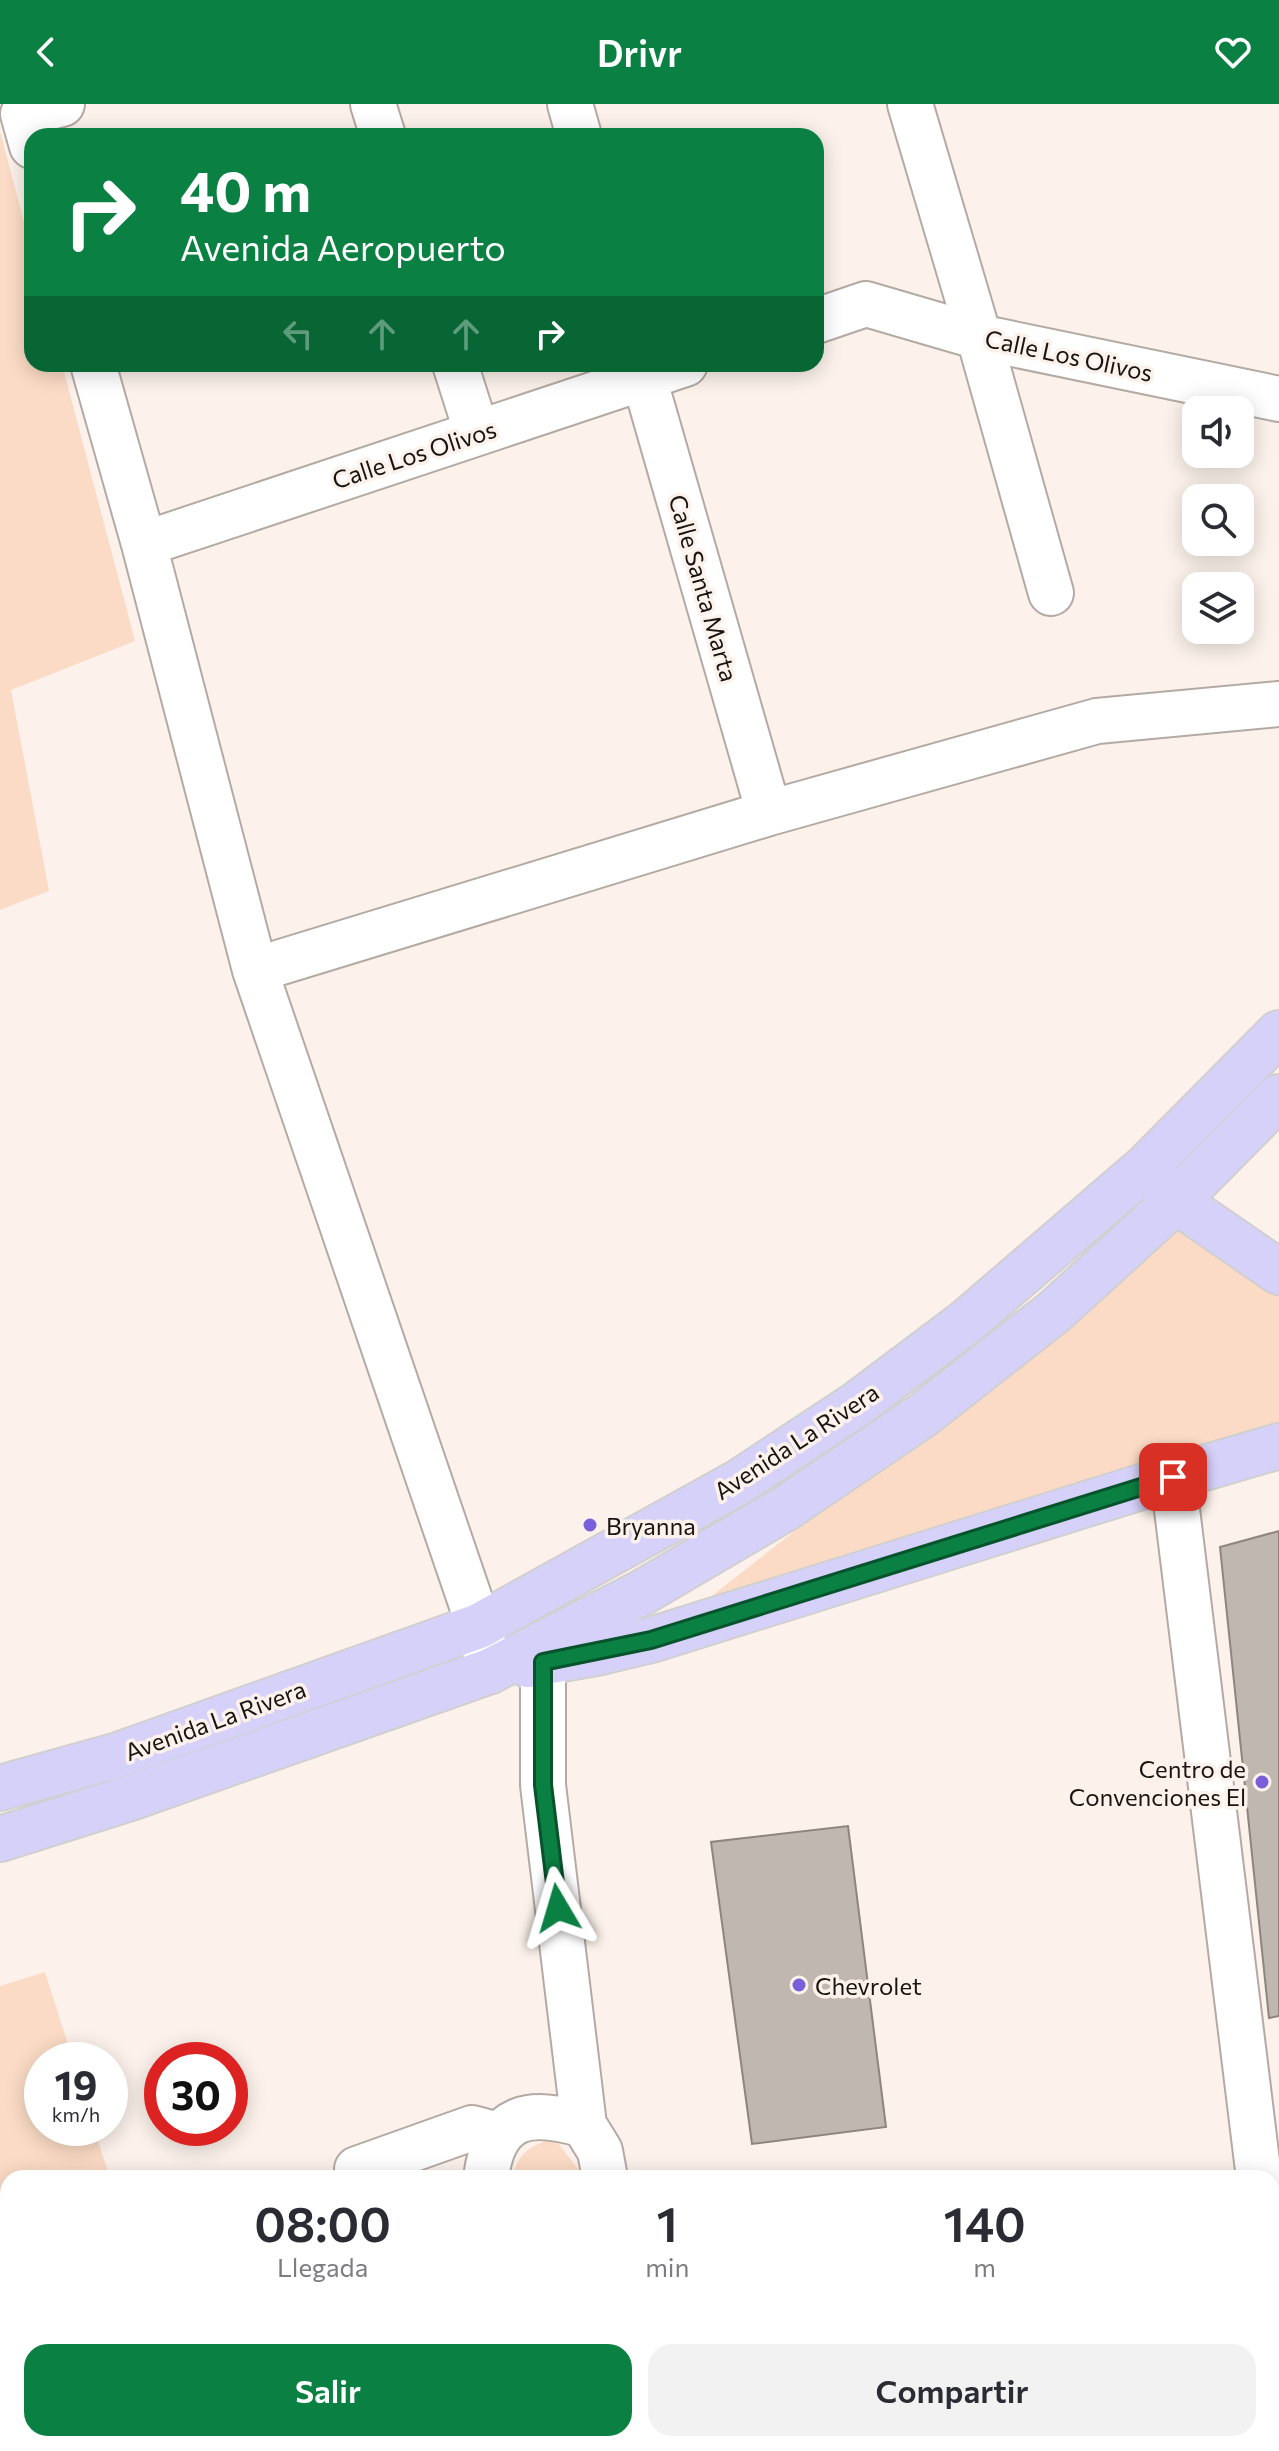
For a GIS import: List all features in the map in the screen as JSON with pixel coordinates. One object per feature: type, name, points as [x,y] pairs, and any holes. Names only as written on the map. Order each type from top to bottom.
[{"type":"main road","name":"Avenida La Rivera","points":[[0,1788],[118,1755],[479,1626],[739,1482],[857,1404],[966,1322],[1146,1167],[1279,1033]]},
{"type":"main road","name":"Avenida La Rivera","points":[[0,1839],[133,1797],[490,1671],[643,1592],[760,1523],[923,1415],[1054,1312],[1176,1201],[1279,1097]]},
{"type":"main road","points":[[1146,1167],[1176,1201],[1279,1272]]},
{"type":"main road","points":[[490,1671],[651,1640],[1279,1446]]},
{"type":"street","points":[[27,128],[23,114],[62,104]]},
{"type":"street","points":[[373,104],[380,128]]},
{"type":"street","points":[[570,104],[577,128]]},
{"type":"street","points":[[910,104],[1051,593]]},
{"type":"street","name":"Calle Los Olivos","points":[[824,318],[866,304],[979,337],[1279,399]]},
{"type":"street","points":[[95,372],[144,544],[255,970],[479,1626],[490,1671]]},
{"type":"street","points":[[458,372],[477,433]]},
{"type":"street","name":"Calle Los Olivos","points":[[144,544],[477,433],[639,372]]},
{"type":"street","name":"Calle Santa Marta","points":[[642,372],[769,813]]},
{"type":"street","points":[[255,970],[769,813],[1097,721],[1279,704]]},
{"type":"street","points":[[1173,1477],[1258,2170]]},
{"type":"street","points":[[543,1662],[543,1785],[584,2125],[600,2151],[604,2170]]},
{"type":"street","points":[[488,2170],[498,2135],[526,2116],[552,2115],[584,2125]]},
{"type":"street","points":[[357,2169],[472,2128],[498,2135]]},
{"type":"shaded area","points":[[0,131],[24,222],[24,372],[64,372],[135,641],[11,690],[49,891],[0,910]]},
{"type":"shaded area","points":[[1180,1229],[1279,1285],[1279,1442],[681,1620]]},
{"type":"shaded area","points":[[45,1972],[67,2042],[24,2042],[24,2146],[100,2146],[107,2170],[0,2170],[0,1986]]},
{"type":"shaded area","points":[[554,2138],[579,2170],[515,2170],[526,2151]]},
{"type":"building","name":"Centro de Convenciones El","points":[[1279,1531],[1279,2016],[1269,2018],[1220,1547]]},
{"type":"building","name":"Chevrolet","points":[[848,1826],[886,2127],[752,2144],[711,1842]]},
{"type":"place","name":"Bryanna","points":[[590,1525]]},
{"type":"place","name":"Centro de Convenciones El","points":[[1262,1782]]},
{"type":"place","name":"Chevrolet","points":[[799,1985]]},
{"type":"route","points":[[558,1908],[543,1785],[543,1662],[651,1640],[1173,1477]]}]
